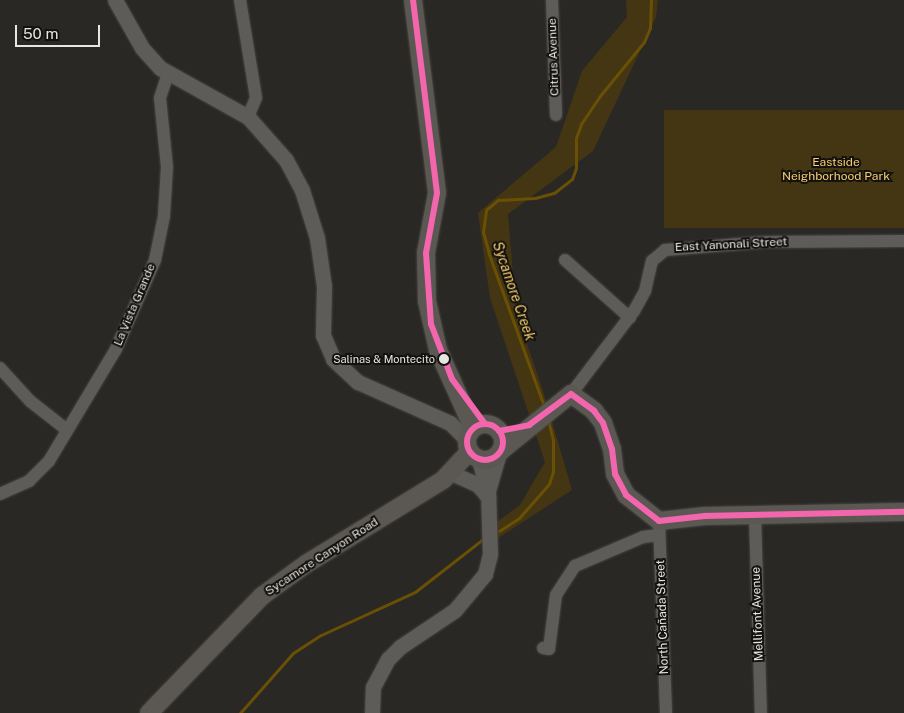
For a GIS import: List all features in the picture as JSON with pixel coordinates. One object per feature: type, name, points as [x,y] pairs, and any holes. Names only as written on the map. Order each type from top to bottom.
[{"type":"main road","points":[[414,0],[437,193],[426,253],[427,301],[438,350],[487,461],[500,453],[503,440],[478,440]]},
{"type":"main road","points":[[454,384],[465,393],[478,440]]},
{"type":"main road","points":[[571,394],[594,411],[603,423],[612,449],[615,474],[626,495],[659,528],[755,515],[904,512]]},
{"type":"main road","name":"East Yanonali Street","points":[[500,453],[529,425],[571,394]]},
{"type":"main road","name":"East Yanonali Street","points":[[478,440],[529,425]]},
{"type":"main road","name":"Sycamore Canyon Road","points":[[149,713],[221,636],[275,586],[451,478],[478,440]]},
{"type":"street","points":[[115,0],[142,48],[168,74],[221,99],[248,117],[286,160],[311,212],[322,266],[323,335],[329,354],[358,382],[447,422],[478,440],[488,494],[490,554],[482,580],[455,610],[400,647],[388,658],[373,688],[372,713]]},
{"type":"street","points":[[240,0],[256,98],[248,117]]},
{"type":"street","name":"Citrus Avenue","points":[[552,0],[556,115]]},
{"type":"street","name":"La Vista Grande","points":[[0,494],[35,476],[68,430],[116,349],[155,260],[164,216],[167,166],[160,98],[168,74]]},
{"type":"street","name":"East Yanonali Street","points":[[571,394],[630,318],[642,298],[652,262],[670,248],[771,242],[904,241]]},
{"type":"street","points":[[565,260],[630,318]]},
{"type":"street","points":[[0,368],[30,401],[68,430]]},
{"type":"street","points":[[447,422],[456,417],[462,408]]},
{"type":"street","points":[[488,494],[500,453]]},
{"type":"street","points":[[451,478],[478,485],[488,494]]},
{"type":"street","name":"Mellifont Avenue","points":[[755,515],[761,713]]},
{"type":"street","points":[[543,648],[549,649],[556,595],[574,566],[643,537],[659,528]]},
{"type":"street","name":"North Cañada Street","points":[[659,528],[666,713]]},
{"type":"green space","points":[[626,0],[658,0],[656,17],[593,151],[508,214],[516,312],[543,391],[572,490],[498,538],[497,522],[520,505],[545,462],[490,298],[478,213],[556,147],[582,71],[627,17]]},
{"type":"green space","name":"Eastside Neighborhood Park","points":[[664,110],[904,110],[904,228],[664,228]]},
{"type":"waterway","name":"Sycamore Creek","points":[[545,409],[489,254],[483,232],[486,210],[498,200],[535,198],[554,193],[572,179],[576,168],[576,138],[581,124],[599,97],[644,42],[650,28],[651,0]]},
{"type":"waterway","name":"Sycamore Creek","points":[[499,531],[519,518],[549,484],[553,472],[553,440],[548,420]]},
{"type":"waterway","name":"Sycamore Creek","points":[[240,713],[293,653],[321,635],[415,592],[483,539]]},
{"type":"transit line","points":[[413,0],[437,193],[426,253],[431,324],[452,379],[485,424]]},
{"type":"transit line","points":[[571,394],[594,411],[603,423],[612,449],[615,474],[626,495],[659,521],[705,516],[904,512]]},
{"type":"transit line","points":[[499,431],[529,425],[571,394]]},
{"type":"transit line","points":[[485,424],[492,425],[498,429],[502,435],[503,442],[502,449],[498,455],[492,459],[485,460],[478,459],[472,455],[468,449],[467,442],[468,435],[472,429],[478,425],[485,424]]},
{"type":"place","name":"Salinas & Montecito","points":[[444,359]]}]
